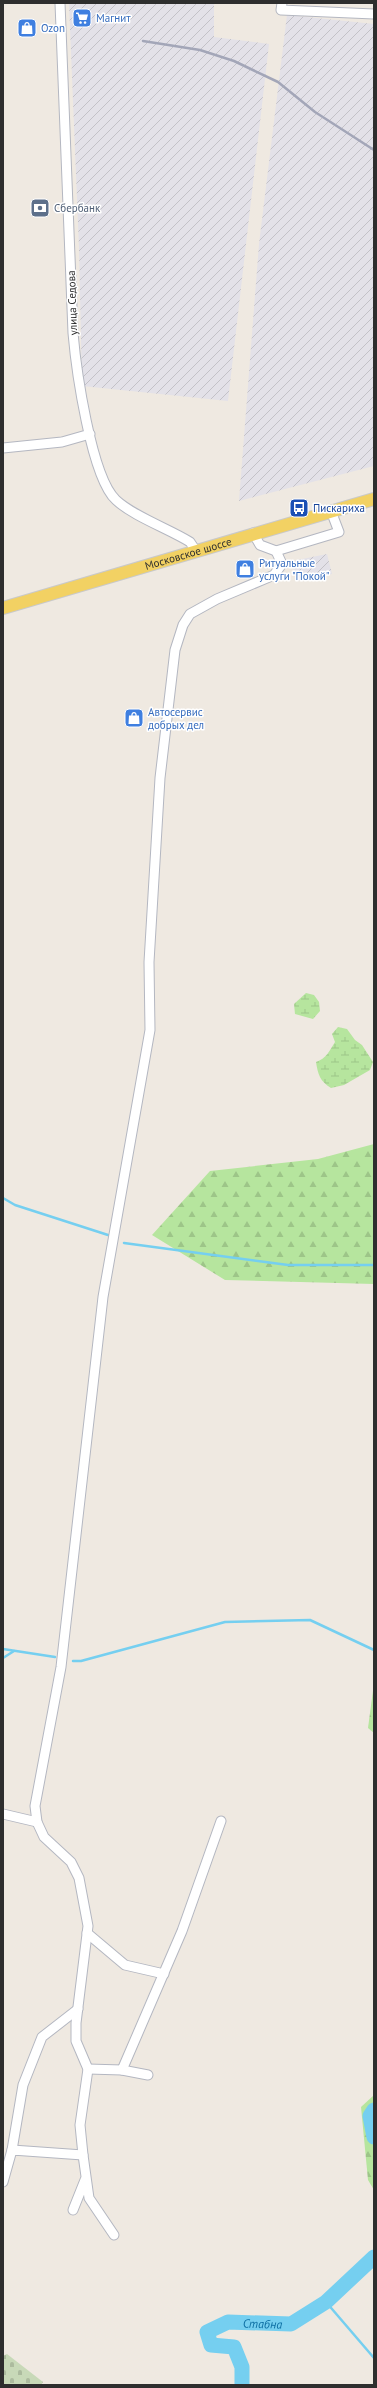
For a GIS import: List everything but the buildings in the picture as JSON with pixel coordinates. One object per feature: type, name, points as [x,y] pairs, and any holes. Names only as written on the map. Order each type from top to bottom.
[{"type":"main road","name":"Московское шоссе","points":[[3,608],[253,533],[374,499]]},
{"type":"street","name":"улица Седова","points":[[60,3],[72,333],[79,387],[90,434],[106,486],[116,501],[190,542],[196,551]]},
{"type":"street","points":[[282,3],[282,10],[374,14]]},
{"type":"street","points":[[3,448],[62,442],[90,434]]},
{"type":"street","points":[[253,533],[260,545],[276,551],[339,532],[331,511]]},
{"type":"street","points":[[114,2235],[89,2198],[80,2125],[88,2069],[76,2041],[78,2009],[88,1926],[79,1878],[71,1862],[44,1837],[37,1822],[35,1806],[60,1666],[103,1297],[140,1095],[150,1030],[149,962],[157,824],[175,650],[183,625],[190,614],[217,599],[274,575],[282,564],[276,551]]},
{"type":"street","points":[[3,1814],[37,1822]]},
{"type":"street","points":[[122,2070],[182,1931],[221,1821]]},
{"type":"street","points":[[87,1933],[125,1965],[164,1974]]},
{"type":"street","points":[[3,2182],[12,2150],[23,2084],[42,2037],[78,2009]]},
{"type":"street","points":[[88,2069],[122,2070],[148,2075]]},
{"type":"street","points":[[12,2150],[83,2155]]},
{"type":"street","points":[[73,2210],[86,2178]]},
{"type":"shaded area","points":[[69,3],[214,3],[214,37],[269,44],[228,401],[82,386],[79,248]]},
{"type":"shaded area","points":[[287,15],[374,24],[374,466],[239,501],[259,244]]},
{"type":"shaded area","points":[[327,554],[332,574],[296,581],[292,561]]},
{"type":"green space","points":[[306,993],[314,995],[319,1002],[320,1011],[313,1019],[295,1014],[294,1004]]},
{"type":"green space","points":[[338,1027],[347,1029],[355,1040],[362,1045],[373,1062],[370,1070],[344,1085],[331,1088],[324,1083],[320,1077],[316,1062],[325,1056],[335,1042],[332,1034]]},
{"type":"green space","points":[[374,1144],[374,1284],[225,1280],[152,1235],[210,1171],[318,1159]]},
{"type":"green space","points":[[374,1683],[374,1733],[368,1728]]},
{"type":"green space","points":[[374,2095],[374,2190],[368,2180],[361,2107]]},
{"type":"green space","points":[[7,2354],[43,2382],[41,2385],[3,2385],[3,2356]]},
{"type":"waterway","points":[[3,1198],[15,1205],[108,1235]]},
{"type":"waterway","points":[[124,1243],[288,1265],[374,1265]]},
{"type":"waterway","points":[[73,1661],[81,1661],[225,1622],[310,1620],[374,1650]]},
{"type":"waterway","points":[[3,1649],[55,1657]]},
{"type":"waterway","points":[[3,1658],[14,1651]]},
{"type":"waterway","name":"Стабна","points":[[374,2110],[370,2116],[374,2137]]},
{"type":"waterway","name":"Стабна","points":[[242,2385],[242,2367],[234,2347],[211,2345],[207,2332],[228,2322],[291,2324],[326,2302],[374,2257]]},
{"type":"waterway","points":[[326,2302],[374,2358]]},
{"type":"railway","points":[[143,41],[200,50],[234,61],[278,82],[315,112],[374,150]]},
{"type":"place","name":"Магнит","points":[[82,18]]},
{"type":"place","name":"Ozon","points":[[27,28]]},
{"type":"place","name":"Сбербанк","points":[[40,208]]},
{"type":"place","name":"Пискариха","points":[[299,508]]},
{"type":"place","name":"Ритуальные услуги \"Покой\"","points":[[245,569]]},
{"type":"place","name":"Автосервис добрых дел","points":[[134,718]]}]
